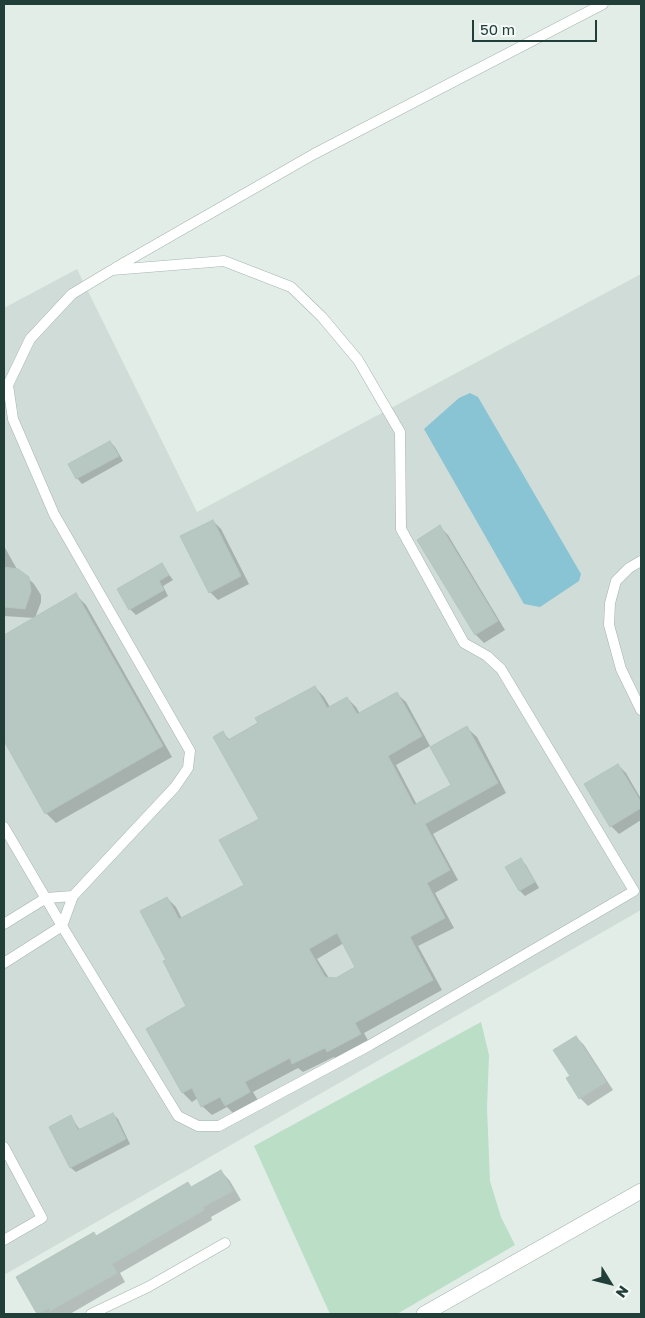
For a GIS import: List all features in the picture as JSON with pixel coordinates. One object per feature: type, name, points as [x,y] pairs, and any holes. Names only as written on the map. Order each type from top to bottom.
[{"type":"street","points":[[424,1314],[641,1191]]},
{"type":"lane","points":[[4,962],[62,926],[73,896],[175,787],[188,768],[190,751],[54,514],[14,419],[8,385],[30,339],[72,294],[112,270],[314,154],[604,4]]},
{"type":"lane","points":[[4,827],[178,1116],[198,1126],[219,1126],[370,1045],[638,889],[500,669],[487,656],[464,643],[401,529],[400,432],[358,360],[322,317],[291,287],[224,261],[112,270]]},
{"type":"lane","points":[[641,561],[629,568],[616,581],[610,604],[609,625],[621,670],[641,710]]},
{"type":"lane","points":[[4,924],[46,898],[73,896]]},
{"type":"lane","points":[[4,1147],[42,1218],[4,1240]]},
{"type":"lane","points":[[91,1314],[148,1287],[225,1243]]},
{"type":"shaded area","points":[[77,269],[197,512],[641,274],[641,910],[4,1275],[4,308]]},
{"type":"green space","points":[[481,1022],[489,1055],[487,1108],[490,1181],[501,1217],[515,1245],[397,1314],[330,1314],[254,1146]]},
{"type":"water","points":[[470,393],[478,397],[581,574],[579,581],[540,607],[524,604],[424,429],[459,398]]},
{"type":"building","points":[[110,441],[119,456],[76,479],[68,464]]},
{"type":"building","points":[[213,520],[241,576],[209,593],[180,536]]},
{"type":"building","points":[[440,525],[498,621],[475,635],[417,540]]},
{"type":"building","points":[[162,563],[169,575],[159,581],[164,590],[129,610],[117,589]]},
{"type":"building","points":[[4,567],[18,569],[29,577],[31,591],[25,609],[4,607]]},
{"type":"building","points":[[76,593],[163,746],[45,814],[4,741],[4,635]]},
{"type":"building","points":[[315,686],[327,708],[347,697],[357,714],[397,692],[422,736],[388,756],[414,805],[451,785],[430,747],[467,726],[498,783],[425,824],[450,870],[427,883],[445,918],[410,937],[433,980],[355,1023],[361,1034],[327,1052],[325,1048],[292,1064],[290,1058],[245,1082],[250,1092],[225,1106],[220,1097],[201,1107],[192,1088],[182,1093],[146,1029],[186,1006],[163,961],[166,960],[140,911],[167,897],[179,919],[244,885],[219,840],[259,819],[213,737],[223,731],[228,740],[258,723],[255,718]],"holes":[[[337,933],[355,967],[336,978],[325,977],[309,949]]]},
{"type":"building","points":[[618,764],[641,802],[641,808],[610,827],[584,784]]},
{"type":"building","points":[[521,858],[535,882],[519,891],[505,867]]},
{"type":"building","points":[[576,1036],[606,1082],[579,1099],[566,1078],[570,1076],[553,1050]]},
{"type":"building","points":[[113,1113],[126,1139],[70,1168],[49,1127],[71,1115],[78,1130]]},
{"type":"building","points":[[221,1170],[233,1191],[203,1207],[204,1210],[112,1264],[117,1273],[50,1311],[49,1308],[37,1314],[16,1277],[94,1232],[96,1236],[188,1182],[191,1187]]}]
